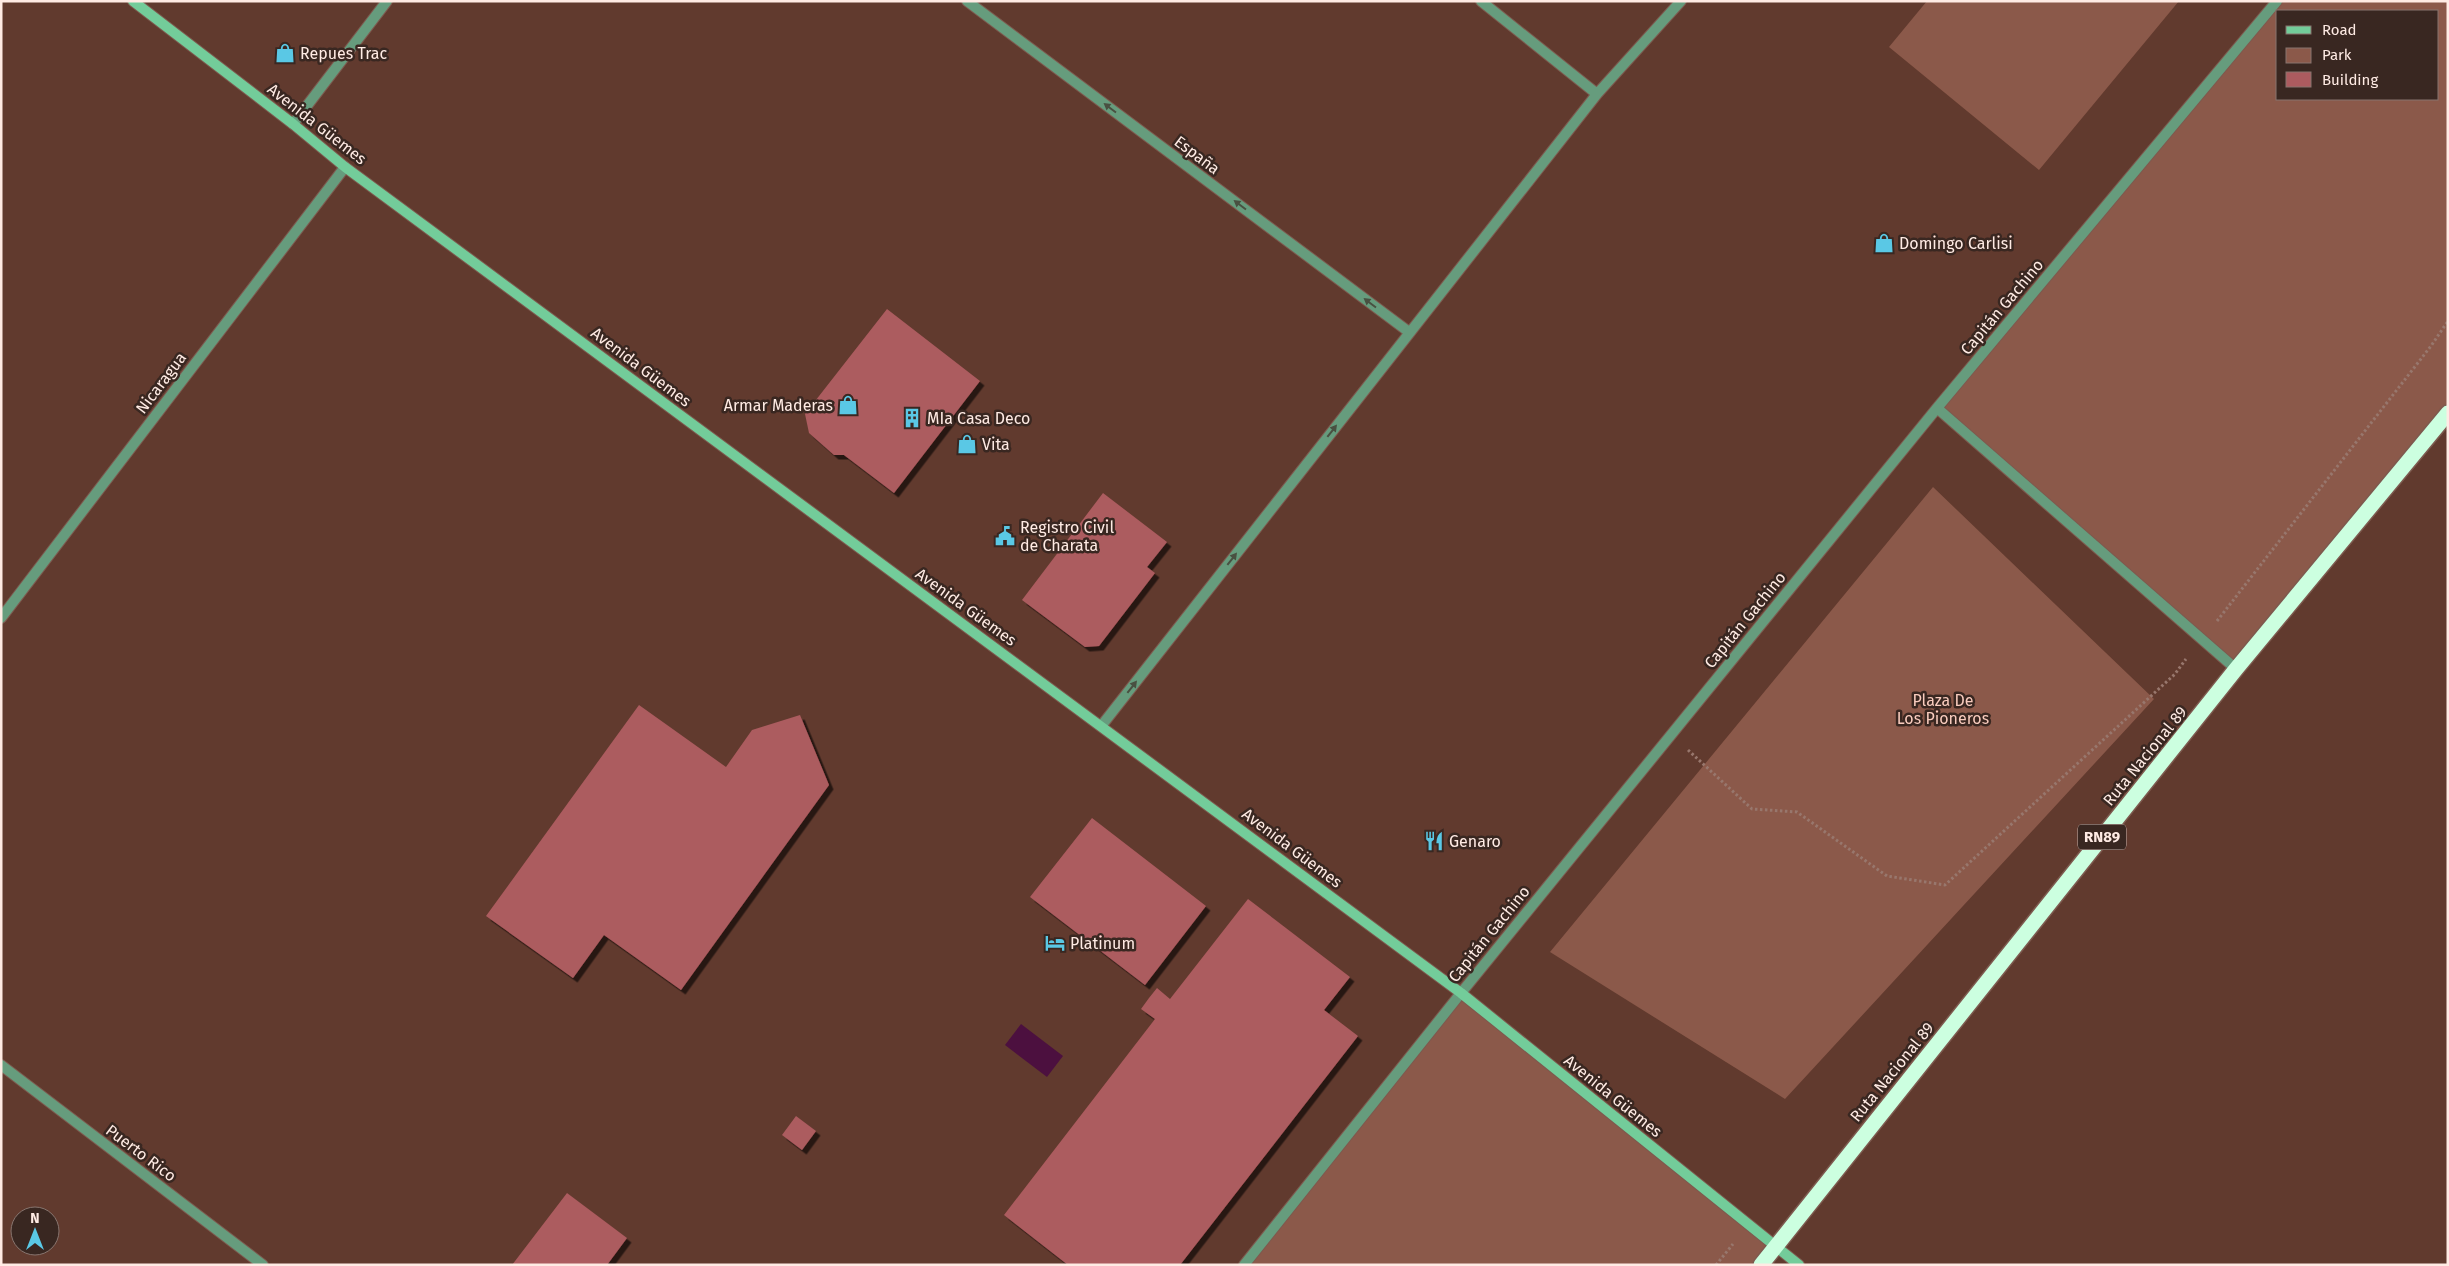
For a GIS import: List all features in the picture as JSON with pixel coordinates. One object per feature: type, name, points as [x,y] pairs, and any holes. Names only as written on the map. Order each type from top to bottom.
[{"type":"highway","name":"Ruta Nacional 89","points":[[1761,1265],[2236,669],[2448,413]]},
{"type":"main road","name":"Avenida Güemes","points":[[133,1],[346,167],[1102,725],[1461,993],[1799,1265]]},
{"type":"street","points":[[293,124],[387,1]]},
{"type":"street","name":"España","points":[[967,1],[1409,332]]},
{"type":"street","points":[[1481,1],[1597,94]]},
{"type":"street","points":[[1102,725],[1597,94],[1681,1]]},
{"type":"street","name":"Capitán Gachino","points":[[1244,1265],[1461,993],[1937,408],[2277,1]]},
{"type":"street","name":"Nicaragua","points":[[2,614],[346,167]]},
{"type":"street","points":[[1937,408],[2236,669]]},
{"type":"street","name":"Puerto Rico","points":[[1,1065],[263,1265]]},
{"type":"path","points":[[1671,735],[1752,809],[1797,812],[1887,876],[1945,885],[2175,674],[2431,346],[2448,321]]},
{"type":"green space","points":[[1927,1],[2179,1],[2039,170],[1889,47]]},
{"type":"green space","points":[[2277,1],[2448,1],[2448,414],[2236,669],[1937,408]]},
{"type":"green space","name":"Plaza De Los Pioneros","points":[[1933,487],[2154,699],[1785,1099],[1550,952]]},
{"type":"green space","points":[[1461,993],[1775,1246],[1761,1265],[1244,1265]]},
{"type":"shaded area","points":[[1021,1024],[1063,1056],[1047,1077],[1005,1045]]},
{"type":"building","points":[[887,309],[980,381],[894,493],[844,455],[834,455],[809,433],[805,414]]},
{"type":"building","points":[[1103,493],[1167,542],[1147,567],[1155,573],[1099,646],[1085,647],[1022,600]]},
{"type":"building","points":[[639,705],[726,767],[752,730],[800,715],[829,785],[681,990],[604,935],[573,978],[486,916]]},
{"type":"building","points":[[1092,818],[1206,906],[1145,985],[1030,897]]},
{"type":"building","points":[[1248,899],[1350,977],[1324,1010],[1358,1036],[1180,1265],[1068,1265],[1004,1215],[1155,1019],[1141,1009],[1149,998],[1157,988],[1170,999]]},
{"type":"building","points":[[796,1116],[816,1131],[802,1150],[782,1135]]},
{"type":"building","points":[[567,1193],[627,1238],[607,1265],[512,1265]]},
{"type":"place","name":"Repues Trac","points":[[285,53]]},
{"type":"place","name":"Domingo Carlisi","points":[[1884,243]]},
{"type":"place","name":"Armar Maderas","points":[[848,405]]},
{"type":"place","name":"MIa Casa Deco","points":[[912,418]]},
{"type":"place","name":"Vita","points":[[967,444]]},
{"type":"place","name":"Registro Civil de Charata","points":[[1005,536]]},
{"type":"place","name":"Genaro","points":[[1434,841]]},
{"type":"place","name":"Platinum","points":[[1055,943]]}]
